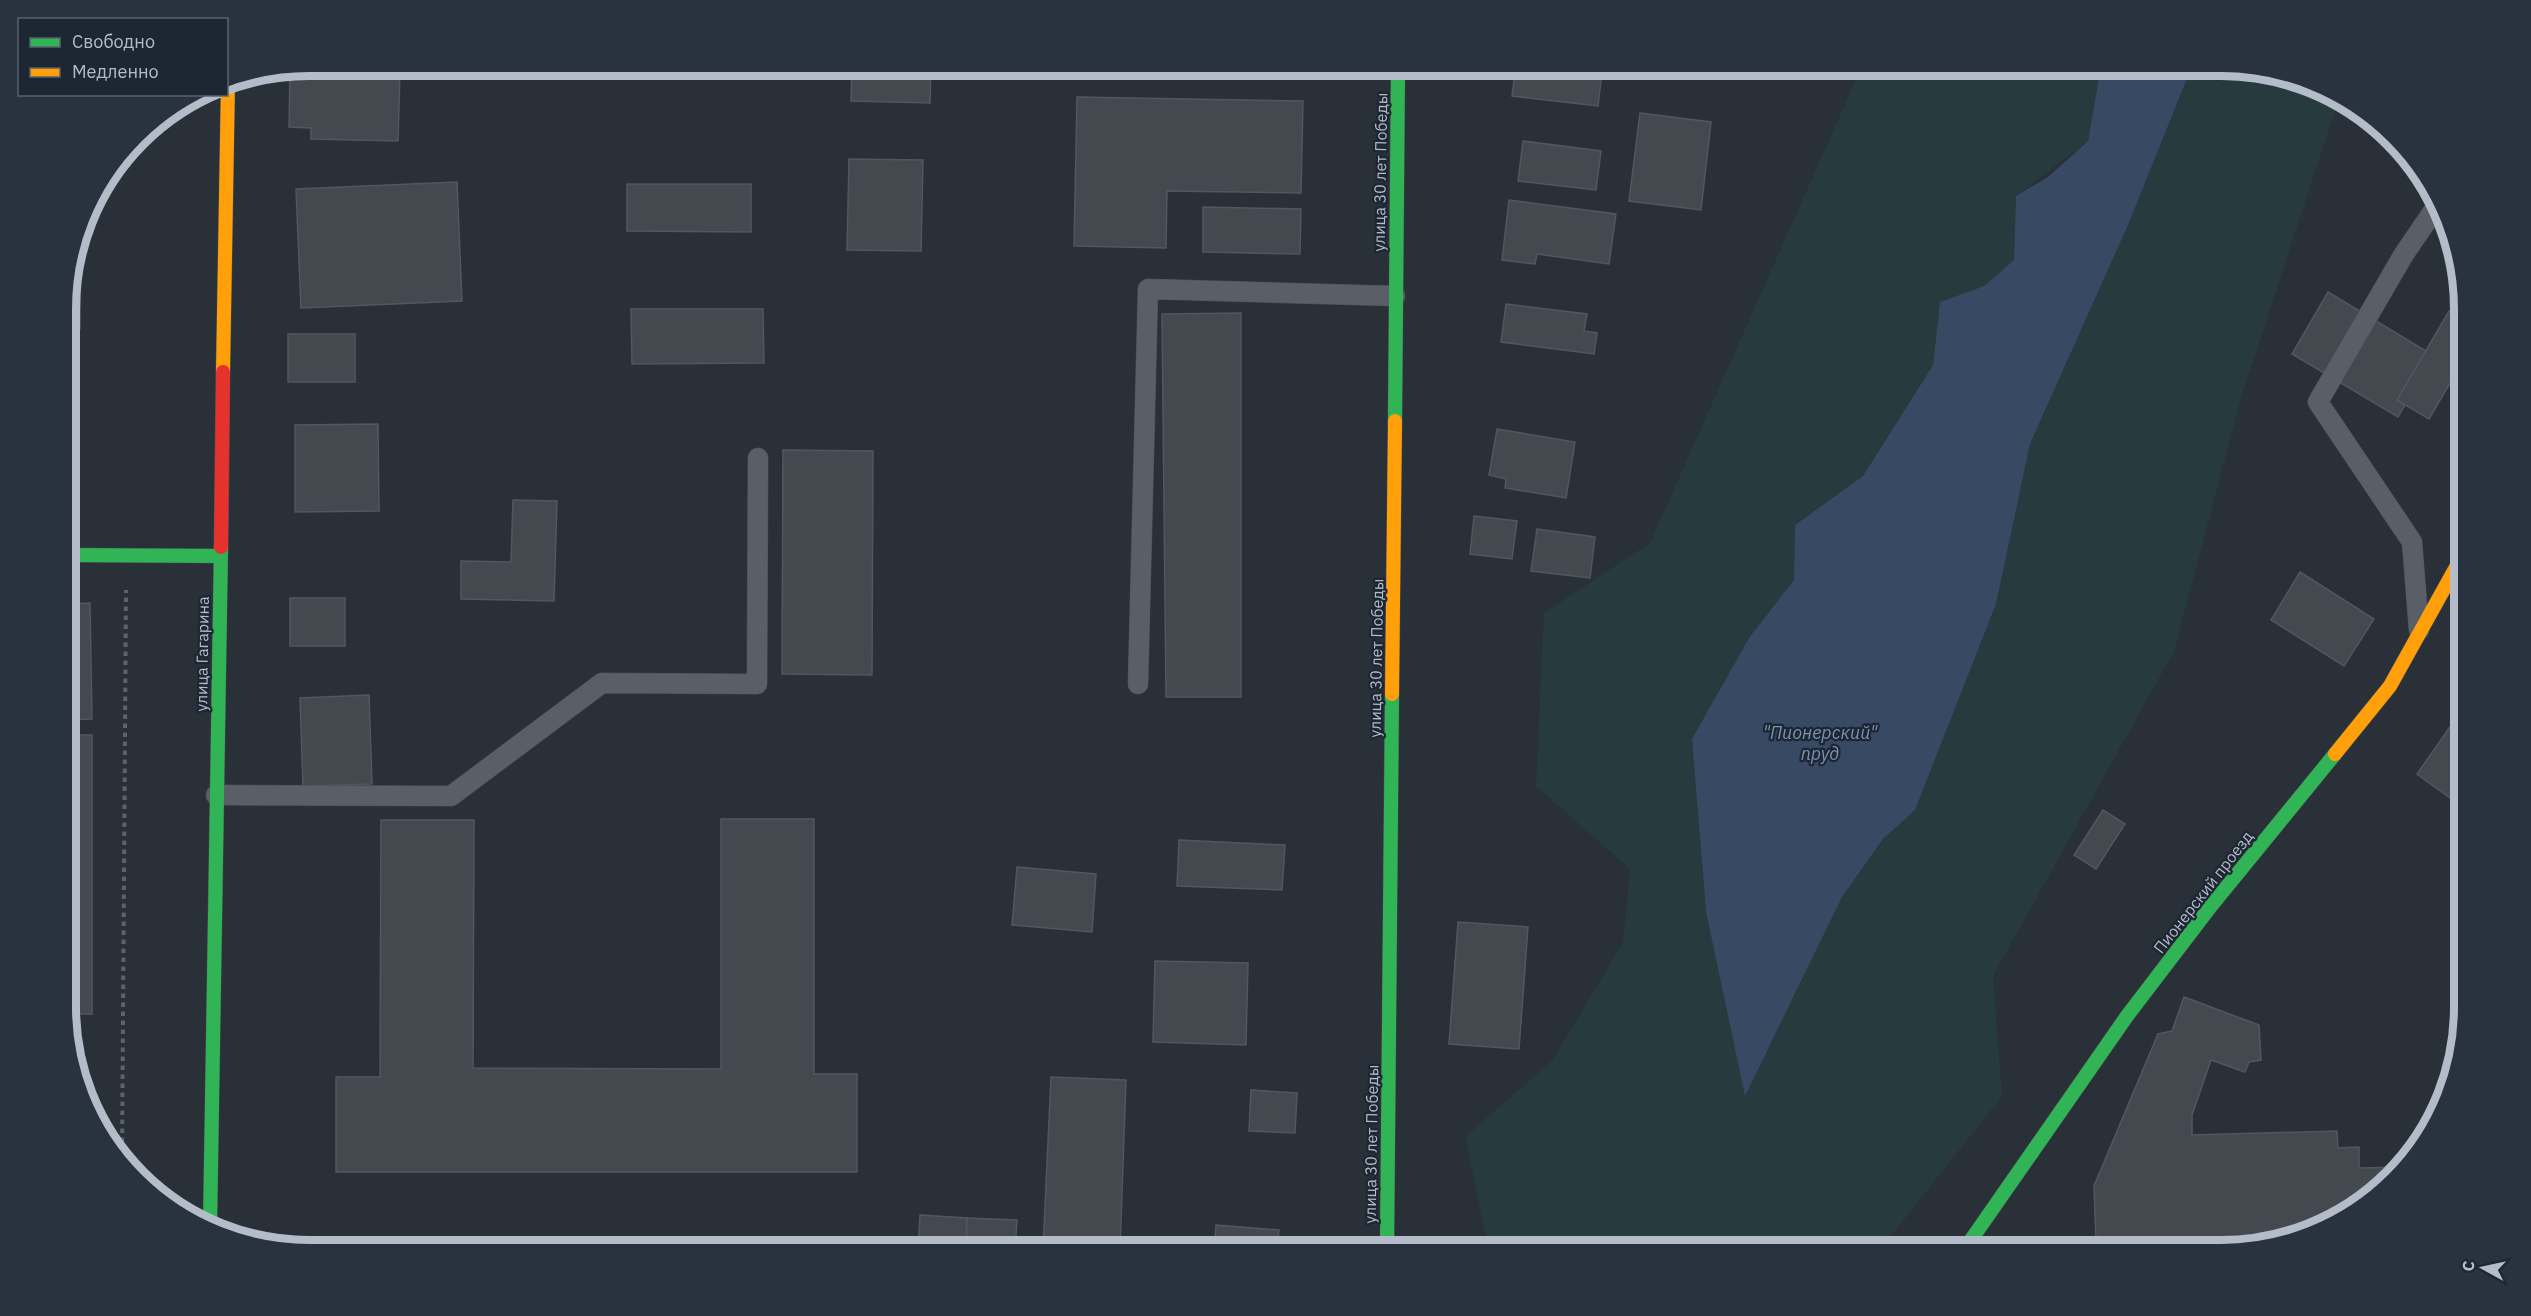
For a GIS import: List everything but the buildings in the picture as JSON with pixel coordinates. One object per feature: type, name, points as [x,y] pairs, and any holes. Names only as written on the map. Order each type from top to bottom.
[{"type":"street","name":"улица 30 лет Победы","points":[[1387,1240],[1398,76]]},
{"type":"street","name":"улица Гагарина","points":[[210,1218],[228,96]]},
{"type":"street","points":[[76,555],[220,556]]},
{"type":"street","name":"Пионерский проезд","points":[[1971,1240],[2141,998],[2211,906],[2390,686],[2454,571]]},
{"type":"lane","points":[[2419,634],[2412,542],[2318,402],[2404,254],[2433,211]]},
{"type":"lane","points":[[1138,684],[1148,289],[1395,296]]},
{"type":"lane","points":[[216,795],[451,796],[602,683],[757,684],[758,458]]},
{"type":"path","points":[[122,1144],[126,556]]},
{"type":"green space","points":[[1858,76],[2100,76],[2088,141],[2016,196],[2014,260],[1984,286],[1940,302],[1933,365],[1863,476],[1795,525],[1794,580],[1692,739],[1706,912],[1745,1095],[1842,897],[1883,839],[1915,810],[1996,604],[2030,444],[2128,225],[2185,76],[2252,78],[2282,84],[2311,94],[2336,107],[2241,398],[2174,651],[1993,976],[2002,1096],[1888,1240],[1487,1240],[1465,1137],[1553,1060],[1623,942],[1630,869],[1536,786],[1544,613],[1650,543]]},
{"type":"water","name":"\"Пионерский\" пруд","points":[[2099,76],[2188,76],[2128,225],[2030,444],[1996,604],[1915,810],[1883,839],[1842,897],[1745,1096],[1706,912],[1692,739],[1749,638],[1794,580],[1795,525],[1863,476],[1933,365],[1940,302],[1984,286],[2014,260],[2016,196],[2048,177],[2088,141]]},
{"type":"traffic: fast","points":[[1395,421],[1398,76]]},
{"type":"traffic: fast","points":[[210,1218],[221,547]]},
{"type":"traffic: fast","points":[[76,555],[220,556]]},
{"type":"traffic: fast","points":[[1387,1240],[1392,694]]},
{"type":"traffic: fast","points":[[1971,1240],[2127,1016],[2211,906],[2335,754]]},
{"type":"traffic: slow","points":[[223,372],[228,96]]},
{"type":"traffic: slow","points":[[1392,694],[1395,421]]},
{"type":"traffic: slow","points":[[2335,754],[2390,686],[2454,571]]},
{"type":"traffic: jam","points":[[221,547],[223,372]]}]
